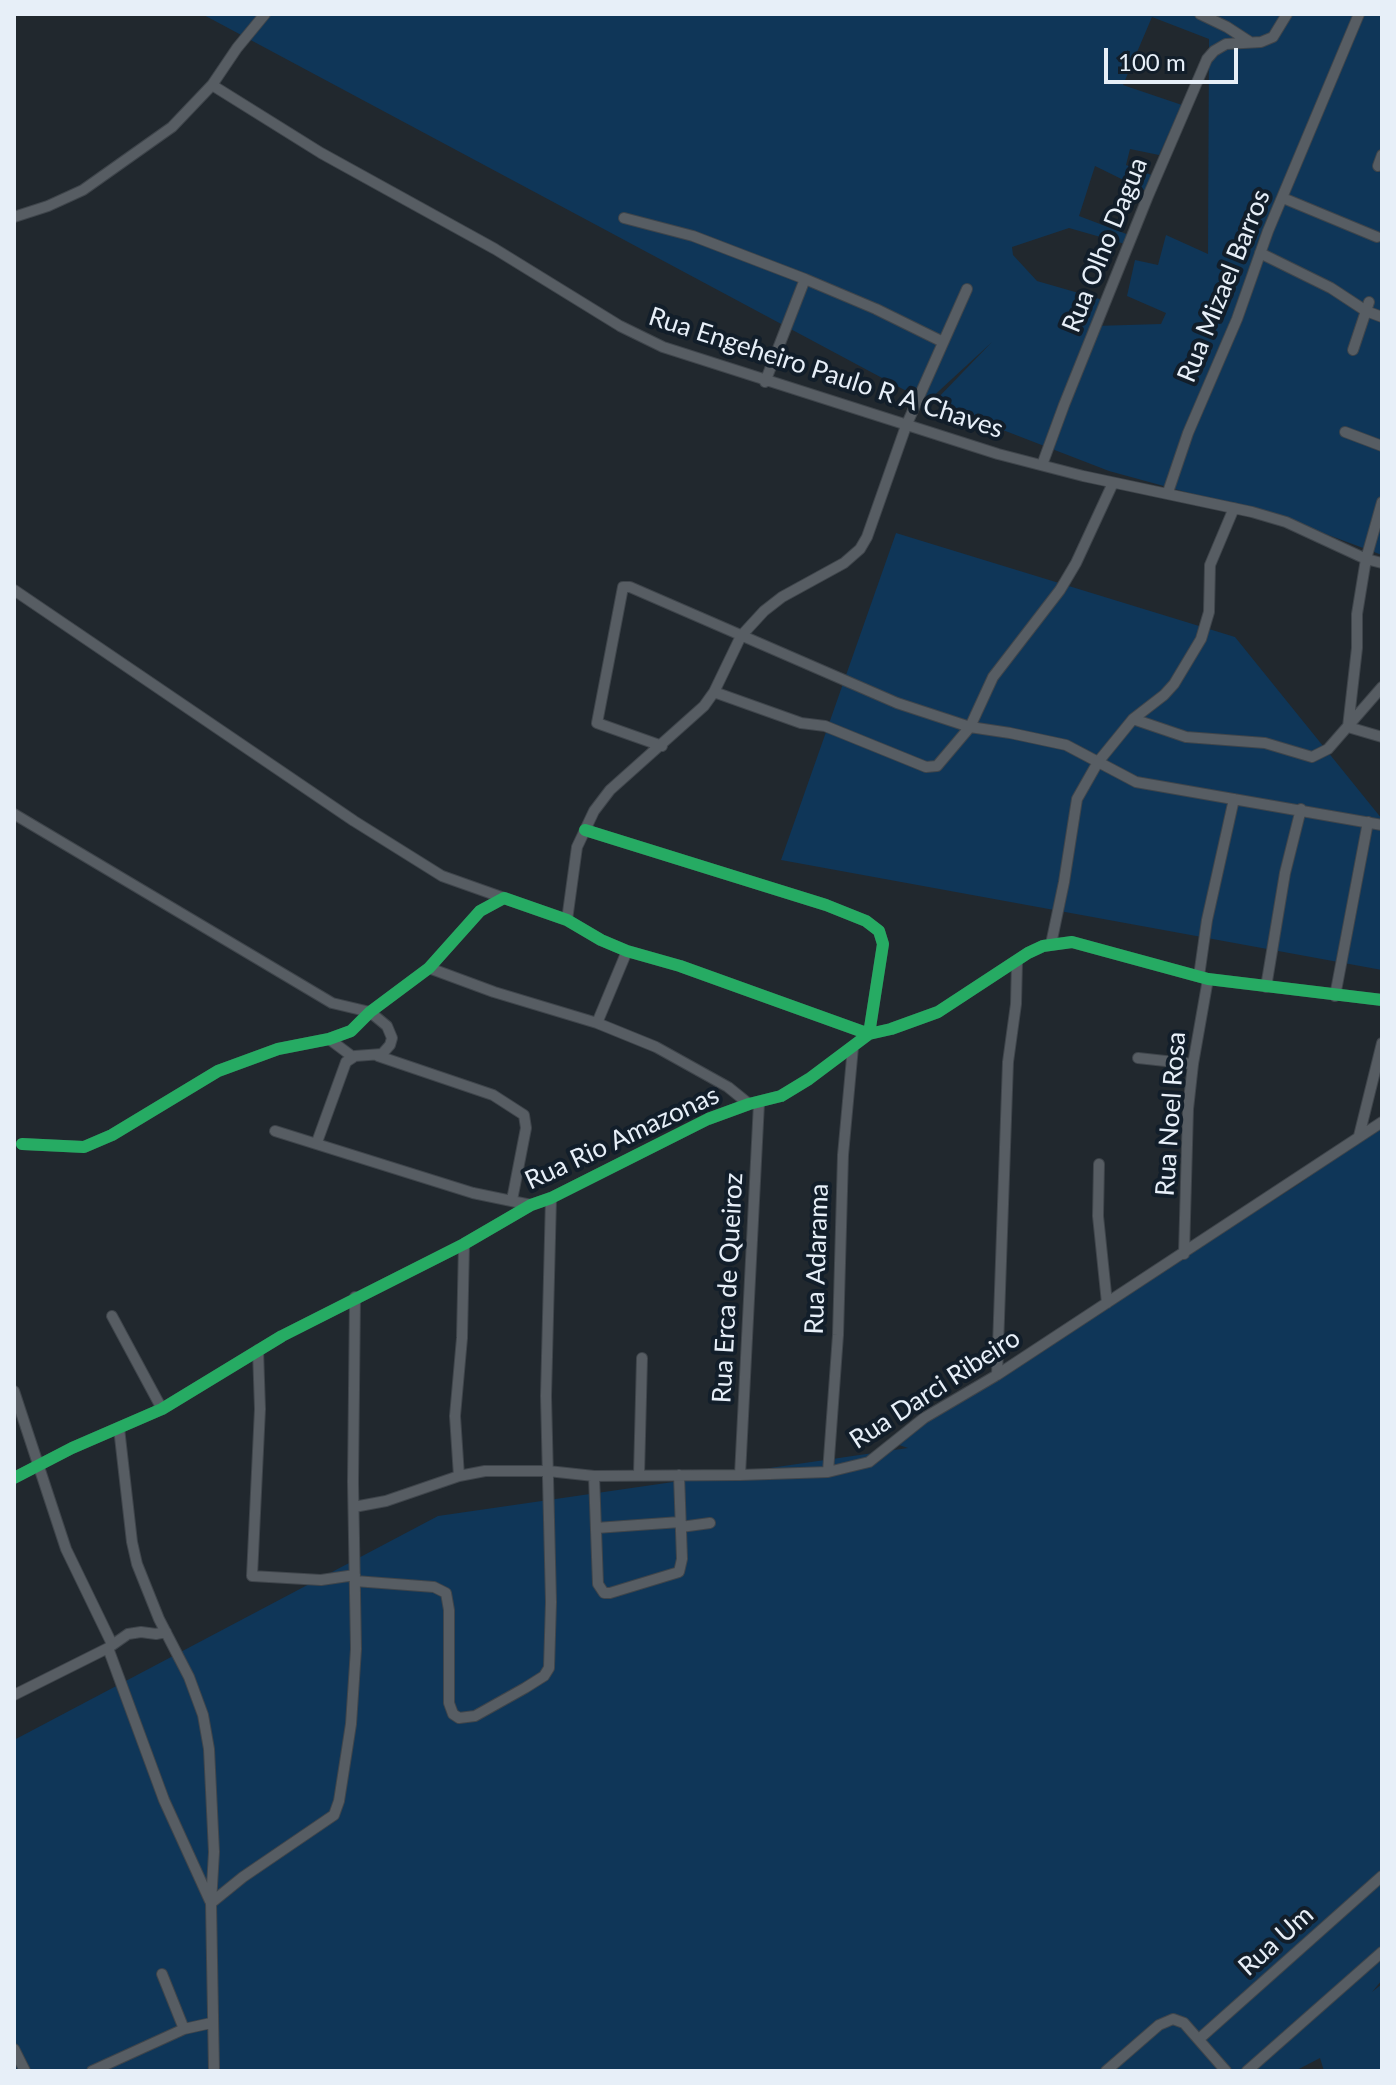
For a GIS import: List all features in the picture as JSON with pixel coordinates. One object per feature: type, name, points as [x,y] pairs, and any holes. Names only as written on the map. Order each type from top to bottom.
[{"type":"street","points":[[14,217],[83,190],[117,169],[172,127],[212,85],[265,14]]},
{"type":"street","points":[[1200,14],[1250,42],[1273,37],[1287,14]]},
{"type":"street","name":"Rua Mizael Barros","points":[[1168,492],[1188,433],[1359,14]]},
{"type":"street","name":"Rua Olho Dagua","points":[[1042,465],[1153,183],[1207,59],[1226,44],[1250,42]]},
{"type":"street","name":"Rua Engeheiro Paulo R A Chaves","points":[[212,85],[299,140],[495,249],[641,337],[765,382],[906,426],[1113,483],[1168,492],[1286,522],[1366,559],[1382,563]]},
{"type":"street","points":[[1283,198],[1377,237]]},
{"type":"street","points":[[624,218],[693,236],[805,279],[943,342]]},
{"type":"street","points":[[1260,253],[1368,306],[1382,317]]},
{"type":"street","points":[[765,382],[805,279]]},
{"type":"street","points":[[567,920],[577,847],[610,790],[696,715],[714,692],[741,636],[764,611],[782,597],[844,563],[860,549],[906,426],[967,289]]},
{"type":"street","points":[[1353,350],[1368,306]]},
{"type":"street","points":[[1345,432],[1382,446]]},
{"type":"street","points":[[714,692],[801,723],[825,726],[926,767],[937,766],[970,727],[993,677],[1046,610],[1076,563],[1113,483]]},
{"type":"street","points":[[1348,727],[1357,648],[1355,632],[1366,559],[1382,502]]},
{"type":"street","points":[[1234,508],[1210,565],[1209,612],[1201,639],[1164,695],[1133,719],[1098,762],[1077,799],[1051,944],[1072,942],[1203,977],[1382,1000]]},
{"type":"street","points":[[662,746],[597,723],[623,587],[630,587],[897,703],[970,727],[1066,745],[1136,782],[1382,825]]},
{"type":"street","points":[[14,590],[354,821],[442,876],[567,920],[627,951],[680,966],[869,1034],[883,944],[879,931],[866,921],[826,905],[585,830]]},
{"type":"street","points":[[1133,719],[1186,737],[1265,743],[1312,757],[1328,749],[1382,687]]},
{"type":"street","points":[[1348,727],[1382,737]]},
{"type":"street","name":"Rua Noel Rosa","points":[[1184,1254],[1188,1109],[1207,920],[1234,799]]},
{"type":"street","points":[[1266,987],[1285,873],[1301,809]]},
{"type":"street","points":[[14,814],[332,1003],[370,1012],[391,1033],[390,1045],[378,1056]]},
{"type":"street","points":[[1335,996],[1368,822]]},
{"type":"street","points":[[22,1144],[84,1147],[112,1135],[218,1071],[278,1049],[329,1039],[351,1031],[370,1012],[429,968],[471,919],[490,904],[504,898]]},
{"type":"street","name":"Rua Rio Amazonas","points":[[14,1478],[162,1409],[258,1350],[355,1297],[464,1244],[531,1205],[551,1198],[708,1119],[795,1088],[869,1034],[938,1012],[1028,953],[1051,944]]},
{"type":"street","points":[[597,1023],[627,951]]},
{"type":"street","points":[[997,1375],[1008,1062],[1016,1004],[1017,962]]},
{"type":"street","points":[[429,968],[494,992],[597,1023],[688,1063],[754,1103]]},
{"type":"street","points":[[329,1039],[353,1057]]},
{"type":"street","points":[[1359,1136],[1382,1043]]},
{"type":"street","name":"Rua Adarama","points":[[828,1472],[838,1335],[842,1168],[853,1047]]},
{"type":"street","points":[[317,1142],[346,1062],[353,1057],[378,1056],[493,1095],[524,1115],[526,1128],[512,1200]]},
{"type":"street","points":[[1138,1058],[1193,1064]]},
{"type":"street","name":"Rua Erca de Queiroz","points":[[740,1475],[754,1103]]},
{"type":"street","name":"Rua Darci Ribeiro","points":[[354,1507],[386,1501],[459,1476],[485,1471],[548,1471],[594,1476],[740,1475],[828,1472],[869,1462],[924,1418],[997,1375],[1382,1122]]},
{"type":"street","points":[[275,1131],[317,1142],[420,1178],[531,1205]]},
{"type":"street","points":[[1099,1164],[1098,1216],[1107,1303]]},
{"type":"street","points":[[258,1350],[260,1409],[252,1576],[321,1580],[355,1578],[434,1587],[446,1593],[449,1610],[449,1703],[453,1714],[459,1718],[475,1716],[544,1676],[549,1668],[551,1602],[546,1396],[551,1198]]},
{"type":"street","points":[[459,1476],[455,1416],[462,1338],[464,1244]]},
{"type":"street","points":[[211,1903],[337,1810],[351,1724],[356,1649],[355,1297]]},
{"type":"street","points":[[112,1316],[162,1409]]},
{"type":"street","points":[[639,1475],[642,1358]]},
{"type":"street","points":[[14,1391],[69,1559],[110,1646],[164,1800],[211,1903]]},
{"type":"street","points":[[119,1428],[132,1542],[151,1602],[181,1658],[206,1728],[213,1786],[211,2023],[214,2071]]},
{"type":"street","points":[[594,1476],[598,1584],[604,1593],[610,1593],[679,1572],[682,1559],[679,1475]]},
{"type":"street","points":[[596,1528],[710,1523]]},
{"type":"street","points":[[14,1695],[128,1634],[166,1632]]},
{"type":"street","name":"Rua Um","points":[[1199,2039],[1382,1876]]},
{"type":"street","points":[[1247,2071],[1382,1952]]},
{"type":"street","points":[[162,1974],[184,2029]]},
{"type":"street","points":[[1106,2071],[1166,2021],[1173,2019],[1184,2023],[1226,2071]]},
{"type":"street","points":[[92,2071],[110,2067],[184,2029],[211,2023]]},
{"type":"street","points":[[14,2049],[25,2071]]},
{"type":"shaded area","points":[[202,14],[1382,14],[1382,555],[1288,520],[1109,471],[933,403],[992,342],[927,402]],"holes":[[[1152,17],[1209,39],[1208,254],[1166,235],[1158,265],[1135,260],[1127,296],[1166,313],[1161,324],[1095,326],[1103,300],[1037,281],[1013,255],[1012,247],[1069,228],[1125,244],[1129,235],[1079,216],[1095,166],[1146,191],[1154,176],[1126,165],[1130,149],[1159,155],[1182,105],[1123,85]]]},
{"type":"shaded area","points":[[896,533],[1235,637],[1382,819],[1382,970],[781,860]]},
{"type":"shaded area","points":[[1382,1119],[1382,1980],[1372,1992],[1382,1984],[1382,2071],[1324,2071],[1320,2058],[1295,2071],[14,2071],[14,1740],[438,1516],[908,1448],[893,1443],[1302,1182]]},
{"type":"cycle path","points":[[22,1144],[84,1147],[112,1135],[218,1071],[278,1049],[329,1039],[351,1031],[370,1012],[429,968],[480,911],[504,898],[567,920],[627,951],[680,966],[869,1034],[883,944],[879,931],[866,921],[826,905],[585,830]]},
{"type":"cycle path","points":[[14,1478],[72,1448],[162,1409],[282,1336],[464,1244],[531,1205],[551,1198],[708,1119],[781,1096],[869,1034],[938,1012],[1043,946],[1072,942],[1208,979],[1382,1000]]}]
